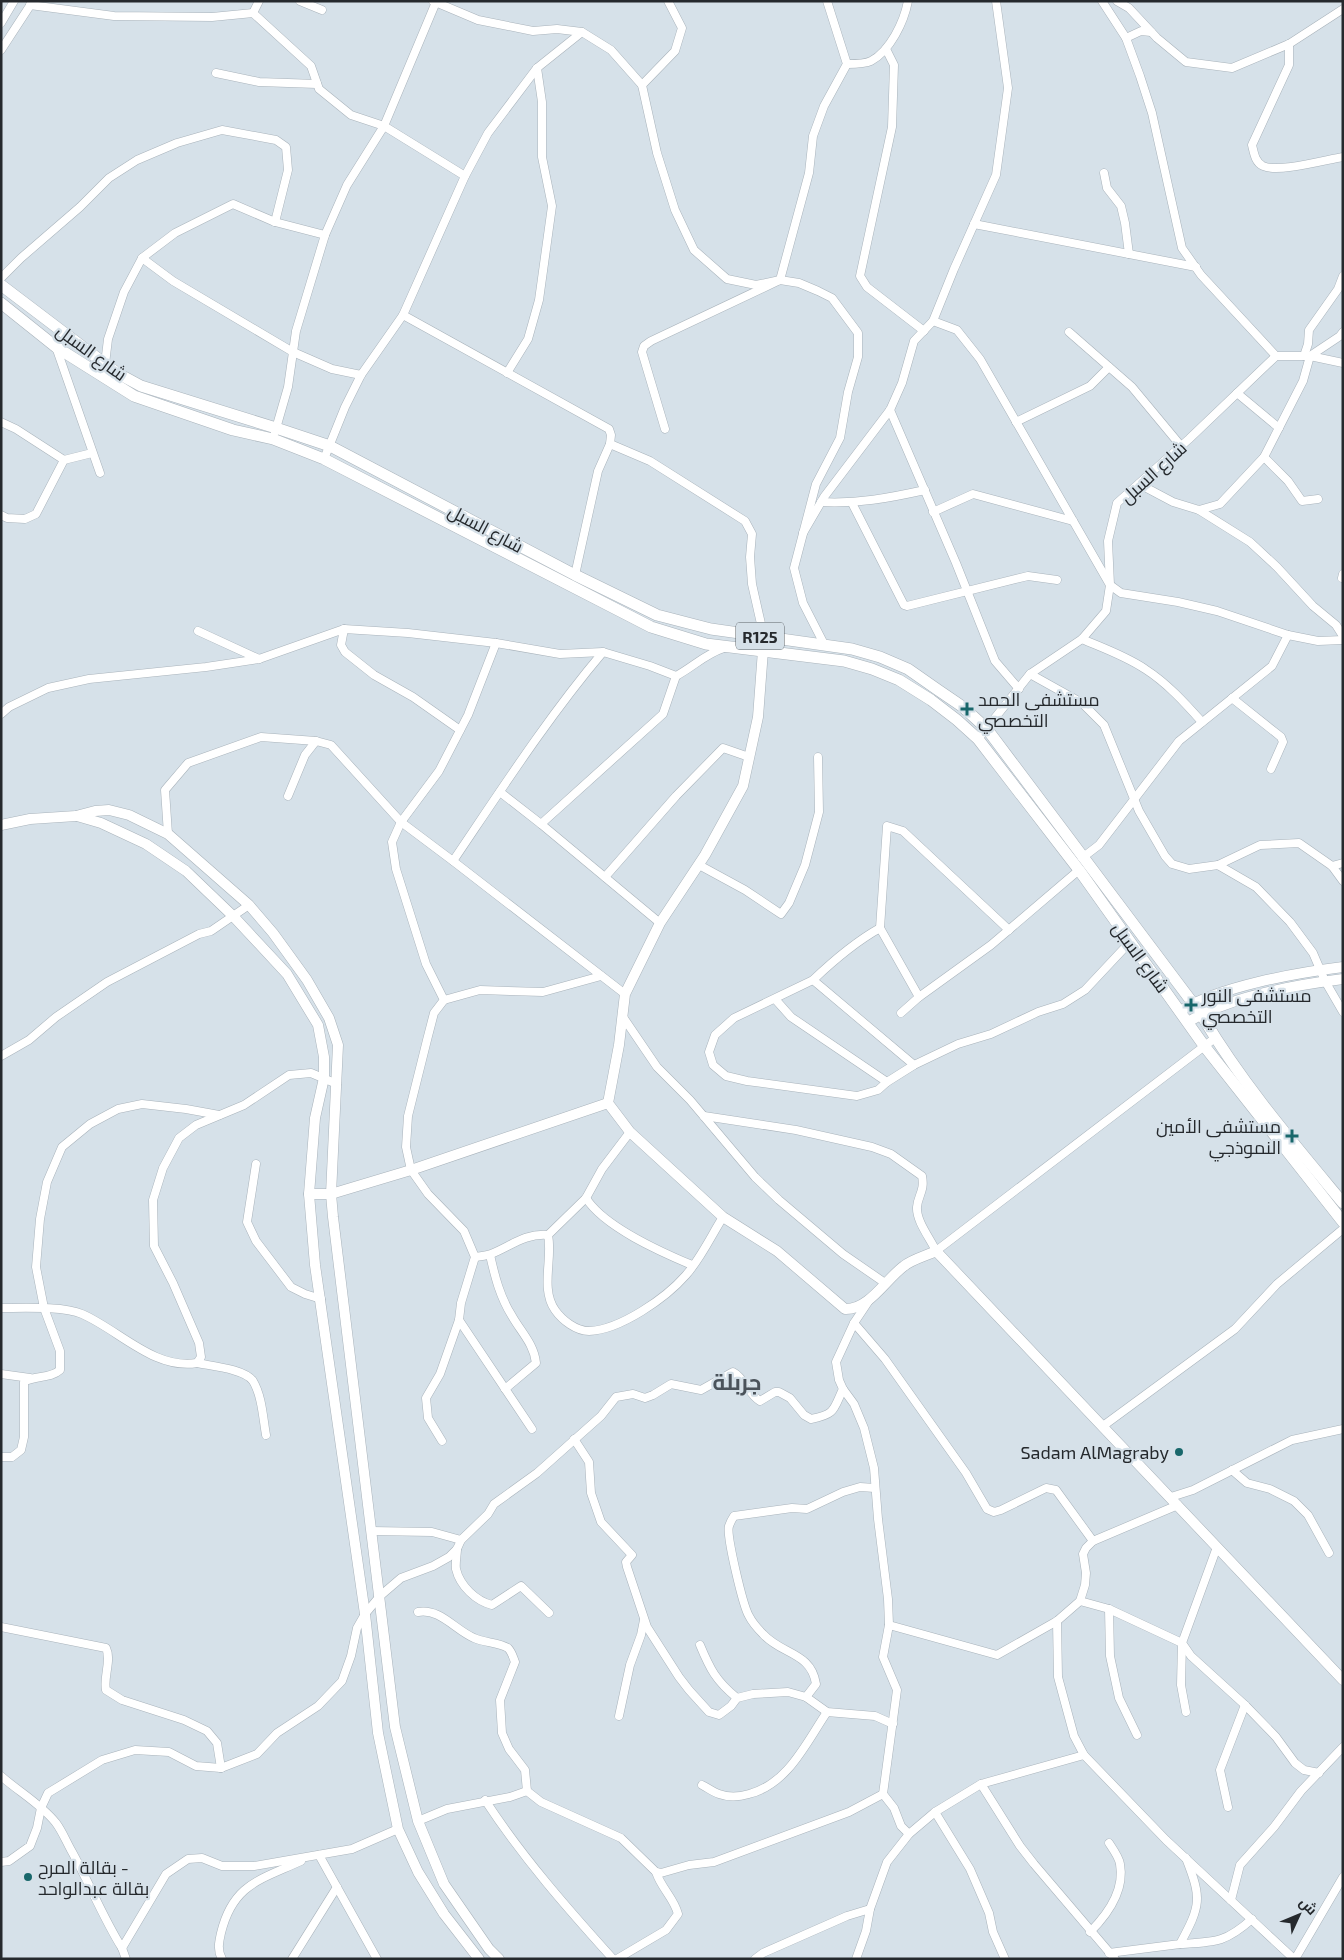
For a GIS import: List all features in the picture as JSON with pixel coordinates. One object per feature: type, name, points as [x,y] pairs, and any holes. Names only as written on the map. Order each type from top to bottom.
[{"type":"main road","name":"شارع السبل","points":[[1,285],[117,373],[141,386],[274,433],[330,446],[575,574],[658,615],[711,629],[852,649],[880,657],[908,669],[963,707],[986,729],[1201,1014],[1215,1038],[1292,1141],[1343,1203]]},
{"type":"main road","name":"شارع السبل","points":[[1,303],[56,347],[134,396],[233,430],[274,433],[651,627],[691,640],[763,652],[844,661],[872,669],[899,680],[931,700],[978,738],[1079,870],[1205,1047],[1343,1222]]},
{"type":"street","points":[[1,23],[14,1]]},
{"type":"street","points":[[253,13],[259,1]]},
{"type":"street","points":[[300,1],[322,10]]},
{"type":"street","points":[[642,85],[675,52],[682,28],[668,1]]},
{"type":"street","points":[[665,430],[642,352],[644,346],[780,280],[809,173],[813,136],[824,106],[847,64],[827,1]]},
{"type":"street","points":[[847,64],[870,62],[886,48],[905,14],[908,1]]},
{"type":"street","points":[[803,533],[821,502],[890,410],[902,384],[914,340],[933,321],[996,175],[1008,88],[996,1]]},
{"type":"street","points":[[1102,1],[1126,38],[1152,113],[1182,248],[1196,267],[1276,356],[1307,356],[1343,363]]},
{"type":"street","points":[[1117,1],[1129,8],[1151,32],[1186,62],[1232,68],[1289,44],[1343,9]]},
{"type":"street","points":[[274,433],[288,387],[296,332],[325,235],[347,185],[384,126],[434,2],[487,22],[533,31],[557,28],[582,32],[611,50],[642,85],[657,153],[675,210],[694,250],[727,279],[756,284],[780,280],[799,283],[832,298],[858,333],[858,357],[848,392],[840,438],[816,484],[794,568],[803,604],[824,644]]},
{"type":"street","points":[[1,50],[31,3],[114,16],[212,17],[253,13],[311,66],[319,89],[351,116],[384,126],[465,176]]},
{"type":"street","points":[[1126,38],[1141,31],[1151,32]]},
{"type":"street","points":[[324,459],[342,415],[362,375],[403,315],[465,176],[488,133],[537,68],[582,32]]},
{"type":"street","points":[[1289,44],[1289,65],[1252,145],[1255,158],[1263,166],[1280,168],[1343,158]]},
{"type":"street","points":[[886,48],[894,65],[892,127],[860,276],[867,287],[924,330]]},
{"type":"street","points":[[507,372],[528,339],[539,300],[552,206],[542,157],[542,102],[537,68]]},
{"type":"street","points":[[216,73],[259,82],[317,84]]},
{"type":"street","points":[[1,278],[21,258],[80,207],[109,178],[137,160],[177,143],[222,130],[276,140],[286,146],[288,170],[274,222]]},
{"type":"street","points":[[1104,173],[1107,188],[1121,206],[1126,223],[1129,254]]},
{"type":"street","points":[[105,364],[108,339],[124,292],[142,258],[175,233],[233,204],[274,222],[325,235]]},
{"type":"street","points":[[974,224],[1196,267]]},
{"type":"street","points":[[142,258],[173,281],[293,352],[332,369],[362,375]]},
{"type":"street","points":[[1199,510],[1220,504],[1264,457],[1303,381],[1307,356],[1308,330],[1338,289],[1343,276]]},
{"type":"street","points":[[403,315],[609,429],[611,435],[610,444],[598,471],[575,574]]},
{"type":"street","points":[[933,321],[957,330],[980,359],[1110,585],[1121,593],[1217,610],[1288,635],[1318,640],[1343,640]]},
{"type":"street","points":[[1069,332],[1132,387],[1181,446]]},
{"type":"street","points":[[1307,356],[1340,336],[1343,332]]},
{"type":"street","points":[[56,347],[100,473]]},
{"type":"street","name":"شارع السبل","points":[[978,738],[1030,674],[1082,639],[1106,611],[1110,585],[1108,541],[1117,503],[1181,446],[1276,356]]},
{"type":"street","points":[[1016,422],[1090,386],[1109,367]]},
{"type":"street","points":[[1237,393],[1279,428]]},
{"type":"street","points":[[890,410],[995,661],[1019,689]]},
{"type":"street","points":[[1,422],[16,429],[64,460],[92,453]]},
{"type":"street","points":[[610,444],[650,461],[745,521],[752,534],[750,557],[752,584],[764,637],[758,717],[743,786],[699,864],[660,923],[626,994],[608,1103],[630,1132],[723,1217],[777,1251],[845,1309],[853,1309],[870,1298],[904,1265],[936,1251],[1215,1038]]},
{"type":"street","points":[[1264,457],[1288,481],[1302,501],[1318,499]]},
{"type":"street","points":[[1,515],[7,518],[26,519],[36,514],[64,460]]},
{"type":"street","points":[[1139,484],[1173,502],[1199,510],[1250,542],[1277,567],[1313,606],[1336,625],[1343,636]]},
{"type":"street","points":[[821,502],[852,503],[884,500],[925,490]]},
{"type":"street","points":[[933,512],[973,494],[1073,521]]},
{"type":"street","points":[[852,503],[904,605],[907,606],[967,592],[1028,576],[1057,580]]},
{"type":"street","points":[[1,714],[10,707],[48,688],[89,679],[206,667],[258,659],[344,629],[408,633],[496,643],[560,654],[603,652],[642,663],[676,676]]},
{"type":"street","points":[[344,629],[341,645],[345,652],[374,676],[413,697],[460,730]]},
{"type":"street","points":[[198,631],[258,659]]},
{"type":"street","points":[[1082,858],[1099,846],[1179,741],[1272,666],[1288,635]]},
{"type":"street","points":[[1082,639],[1145,669],[1172,689],[1202,722]]},
{"type":"street","points":[[444,1000],[426,964],[396,869],[392,842],[401,822],[439,771],[468,715],[496,643]]},
{"type":"street","points":[[541,824],[663,714],[676,676],[689,669],[710,652],[731,646]]},
{"type":"street","points":[[453,861],[583,674],[603,652]]},
{"type":"street","points":[[1030,674],[1082,703],[1104,725],[1139,811],[1165,856],[1172,864],[1189,869],[1218,866],[1260,845],[1299,843],[1332,866],[1343,881]]},
{"type":"street","points":[[1232,698],[1281,737],[1283,742],[1271,769]]},
{"type":"street","points":[[168,834],[165,790],[188,763],[261,737],[316,740],[330,745],[401,822],[626,994]]},
{"type":"street","points":[[288,796],[305,755],[316,740]]},
{"type":"street","points":[[605,877],[676,796],[723,748],[749,757]]},
{"type":"street","points":[[699,864],[746,890],[781,914],[789,904],[804,865],[819,812],[818,757]]},
{"type":"street","points":[[500,792],[660,923]]},
{"type":"street","points":[[1,825],[109,810],[129,815],[168,834],[249,905],[273,933],[308,980],[329,1018],[338,1045],[338,1084],[331,1194],[380,1596],[382,1628],[396,1727],[418,1821],[444,1884],[489,1949],[499,1959]]},
{"type":"street","points":[[76,816],[101,823],[146,844],[186,871],[234,917],[287,974],[318,1025],[324,1057],[324,1078],[315,1118],[309,1194],[315,1265],[321,1299],[334,1410],[365,1614],[378,1733],[398,1829],[418,1872],[439,1905],[480,1959]]},
{"type":"street","points":[[919,997],[880,928],[886,826],[903,831],[1009,930]]},
{"type":"street","points":[[1332,866],[1343,863]]},
{"type":"street","points":[[1218,866],[1256,887],[1290,922],[1313,953],[1343,1012]]},
{"type":"street","points":[[901,1013],[919,997],[1009,930],[1079,870]]},
{"type":"street","points":[[1,1056],[29,1040],[56,1017],[107,982],[199,934],[211,931],[249,905]]},
{"type":"street","points":[[880,928],[858,940],[813,980],[734,1018],[715,1035],[710,1052],[713,1065],[726,1076],[747,1081],[857,1096],[878,1090],[914,1065],[958,1044],[991,1034],[1038,1012],[1063,1004],[1085,990],[1130,942]]},
{"type":"street","points":[[1180,1011],[1193,1004],[1237,988],[1343,967]]},
{"type":"street","points":[[442,1441],[428,1418],[426,1398],[440,1374],[458,1320],[461,1303],[475,1257],[464,1232],[428,1194],[411,1170],[406,1147],[408,1116],[434,1013],[444,1000],[480,990],[543,992],[601,976]]},
{"type":"street","points":[[1188,1022],[1201,1014],[1241,998],[1343,979]]},
{"type":"street","points":[[813,980],[914,1065]]},
{"type":"street","points":[[775,999],[791,1017],[887,1082]]},
{"type":"street","points":[[623,1017],[657,1067],[704,1116],[778,1200],[843,1254],[885,1283]]},
{"type":"street","points":[[197,1363],[201,1358],[199,1343],[173,1283],[154,1246],[153,1200],[163,1168],[179,1138],[196,1125],[244,1105],[289,1075],[311,1073],[338,1084]]},
{"type":"street","points":[[309,1194],[331,1194],[411,1170],[608,1103]]},
{"type":"street","points":[[1,1374],[30,1378],[55,1374],[60,1370],[60,1350],[44,1308],[36,1267],[40,1219],[47,1182],[62,1147],[90,1124],[118,1110],[142,1104],[220,1115]]},
{"type":"street","points":[[704,1116],[796,1130],[872,1147],[891,1154],[922,1176],[924,1183],[917,1206],[918,1218],[936,1251],[1343,1680]]},
{"type":"street","points":[[548,1235],[586,1198],[602,1169],[630,1132]]},
{"type":"street","points":[[256,1164],[247,1222],[256,1241],[291,1287],[321,1299]]},
{"type":"street","points":[[586,1198],[593,1209],[622,1229],[692,1266]]},
{"type":"street","points":[[548,1235],[550,1254],[548,1295],[555,1309],[564,1320],[577,1329],[588,1331],[608,1328],[641,1312],[659,1300],[686,1275],[723,1217]]},
{"type":"street","points":[[1103,1426],[1235,1329],[1277,1284],[1343,1228]]},
{"type":"street","points":[[475,1257],[490,1255],[522,1238],[540,1234],[548,1235]]},
{"type":"street","points":[[490,1255],[496,1285],[511,1315],[535,1352],[536,1364],[506,1390]]},
{"type":"street","points":[[870,1298],[854,1323],[836,1362],[838,1380],[854,1404],[864,1428],[874,1468],[888,1599],[889,1625],[883,1657],[898,1690],[883,1794],[894,1808],[902,1826],[909,1834]]},
{"type":"street","points":[[1,1308],[44,1308],[81,1313],[150,1354],[184,1365],[197,1363],[245,1374],[253,1381],[261,1403],[266,1435]]},
{"type":"street","points":[[458,1320],[532,1429]]},
{"type":"street","points":[[854,1323],[885,1359],[966,1473],[987,1508],[994,1512],[1046,1488],[1056,1490],[1093,1541]]},
{"type":"street","points":[[549,1613],[521,1586],[492,1604],[480,1602],[463,1584],[456,1568],[457,1549],[461,1540],[483,1520],[494,1504],[537,1473],[601,1416],[616,1397],[633,1394],[645,1398],[652,1396],[671,1384],[701,1390],[733,1372],[738,1374],[760,1401],[775,1392],[779,1392],[790,1398],[804,1416],[812,1419],[831,1413],[836,1408],[843,1390]]},
{"type":"street","points":[[1,1457],[12,1457],[20,1450],[24,1437],[24,1382],[30,1378]]},
{"type":"street","points":[[889,1625],[996,1655],[1057,1621],[1080,1601],[1085,1579],[1083,1554],[1093,1541],[1292,1440],[1343,1429]]},
{"type":"street","points":[[574,1439],[588,1462],[591,1493],[601,1522],[632,1555],[626,1562],[644,1620],[679,1677],[709,1712],[719,1715],[731,1706],[737,1698],[753,1694],[788,1692],[806,1697],[827,1712],[876,1716],[893,1724]]},
{"type":"street","points":[[1232,1470],[1247,1483],[1270,1489],[1294,1500],[1308,1515],[1329,1553]]},
{"type":"street","points":[[806,1697],[816,1684],[814,1674],[806,1661],[763,1635],[748,1616],[729,1542],[728,1527],[734,1516],[792,1508],[807,1509],[843,1492],[860,1487],[875,1488]]},
{"type":"street","points":[[372,1531],[432,1532],[461,1540]]},
{"type":"street","points":[[1186,1712],[1182,1685],[1182,1643],[1217,1547]]},
{"type":"street","points":[[1,1862],[9,1861],[30,1846],[37,1828],[41,1808],[48,1793],[102,1760],[135,1750],[169,1752],[196,1766],[221,1768],[256,1754],[277,1733],[318,1706],[342,1681],[357,1628],[365,1614],[380,1596],[401,1578],[433,1566],[449,1557],[457,1549]]},
{"type":"street","points":[[1080,1601],[1109,1609],[1182,1643],[1191,1656],[1245,1705],[1276,1737],[1295,1763],[1304,1770],[1319,1773]]},
{"type":"street","points":[[1109,1609],[1110,1656],[1119,1698],[1137,1735]]},
{"type":"street","points":[[418,1612],[426,1611],[446,1619],[460,1631],[487,1643],[501,1644],[510,1650],[515,1662],[500,1700],[502,1733],[509,1749],[525,1770],[527,1790],[541,1802],[621,1838],[656,1872],[659,1883],[676,1904],[678,1914],[666,1930],[615,1959],[550,1888],[511,1839],[485,1800]]},
{"type":"street","points":[[619,1716],[630,1665],[641,1635],[644,1620]]},
{"type":"street","points":[[1057,1621],[1058,1677],[1074,1736],[1084,1755],[1133,1808],[1295,1959],[1343,1877]]},
{"type":"street","points":[[1,1628],[106,1648],[109,1655],[105,1684],[106,1690],[122,1700],[184,1720],[207,1731],[217,1743],[221,1768]]},
{"type":"street","points":[[700,1645],[710,1670],[726,1689],[737,1698]]},
{"type":"street","points":[[1228,1807],[1220,1770],[1245,1705]]},
{"type":"street","points":[[702,1785],[718,1794],[735,1797],[758,1792],[778,1780],[792,1765],[827,1712]]},
{"type":"street","points":[[1231,1900],[1240,1865],[1343,1747]]},
{"type":"street","points":[[856,1959],[866,1931],[870,1909],[887,1862],[909,1834],[935,1812],[982,1784],[1084,1755]]},
{"type":"street","points":[[1,1776],[41,1808],[56,1824],[81,1869],[103,1916],[122,1948],[126,1959]]},
{"type":"street","points":[[982,1784],[1020,1846],[1090,1932],[1115,1959]]},
{"type":"street","points":[[418,1821],[448,1808],[510,1797],[527,1790]]},
{"type":"street","points":[[656,1872],[661,1873],[689,1865],[714,1862],[849,1812],[883,1794]]},
{"type":"street","points":[[935,1812],[970,1869],[989,1912],[993,1932],[1005,1959]]},
{"type":"street","points":[[222,1959],[218,1946],[224,1924],[236,1898],[248,1886],[309,1858],[352,1849],[398,1829]]},
{"type":"street","points":[[1090,1932],[1104,1918],[1116,1897],[1120,1881],[1120,1863],[1109,1843]]},
{"type":"street","points":[[319,1855],[377,1959]]},
{"type":"street","points":[[1180,1944],[1193,1919],[1198,1898],[1185,1856]]},
{"type":"street","points":[[122,1948],[166,1874],[188,1859],[202,1858],[222,1866],[246,1866],[309,1858]]},
{"type":"street","points":[[292,1959],[337,1887]]},
{"type":"street","points":[[755,1959],[763,1953],[847,1916],[870,1909]]},
{"type":"street","points":[[1109,1953],[1180,1944],[1218,1942],[1238,1932],[1252,1919]]},
{"type":"place","name":"مستشفى الحمد التخصصي","points":[[967,709]]},
{"type":"place","name":"مستشفى النور التخصصي","points":[[1191,1005]]},
{"type":"place","name":"مستشفى الأمين النموذجي","points":[[1292,1136]]},
{"type":"place","name":"Sadam AlMagraby","points":[[1179,1452]]},
{"type":"place","name":"بقالة المرح - بقالة عبدالواحد","points":[[28,1877]]},
{"type":"district","name":"جربلة","points":[[737,1381]]}]
